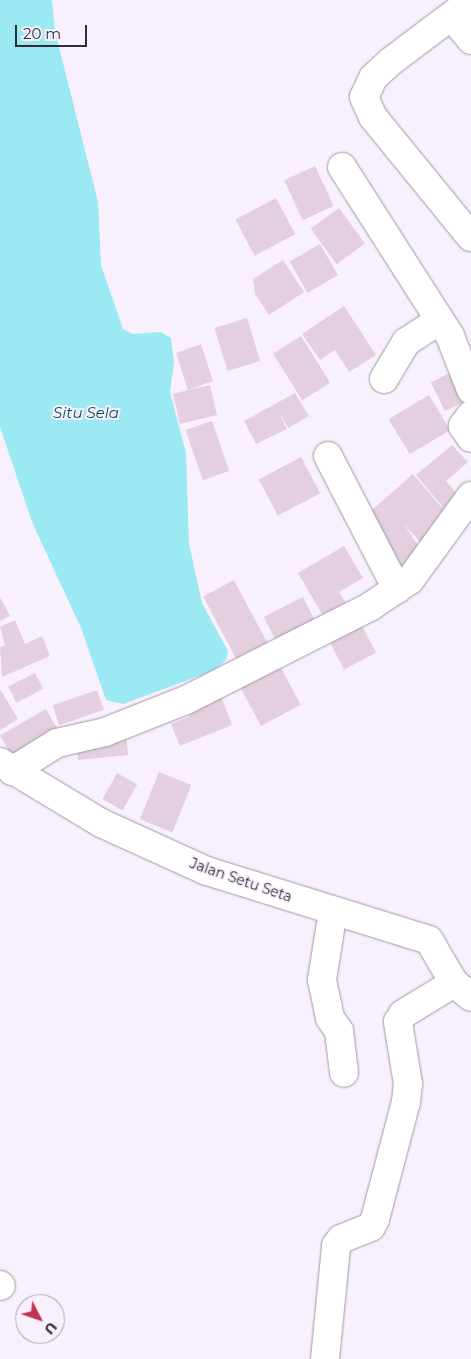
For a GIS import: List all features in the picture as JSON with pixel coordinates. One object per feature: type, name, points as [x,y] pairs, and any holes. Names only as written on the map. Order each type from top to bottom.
[{"type":"street","points":[[471,40],[462,9],[390,62],[373,78],[364,97],[373,117],[471,237]]},
{"type":"street","points":[[342,167],[440,320],[471,390]]},
{"type":"street","points":[[384,379],[406,342],[440,320]]},
{"type":"street","points":[[471,415],[463,426],[471,438]]},
{"type":"street","points":[[328,456],[397,589]]},
{"type":"street","points":[[6,766],[40,750],[80,738],[216,685],[325,633],[410,580],[471,496]]},
{"type":"street","name":"Jalan Setu Seta","points":[[6,766],[101,823],[207,871],[429,940],[462,990]]},
{"type":"street","points":[[333,911],[322,980],[330,1018],[339,1031],[344,1073]]},
{"type":"street","points":[[325,1359],[336,1246],[341,1239],[371,1227],[375,1219],[406,1102],[408,1084],[398,1022],[403,1014],[462,990]]},
{"type":"water","name":"Situ Sela","points":[[0,0],[52,0],[55,31],[98,202],[101,265],[123,329],[133,334],[161,332],[171,338],[174,362],[170,392],[186,453],[189,543],[202,603],[228,651],[226,660],[215,670],[123,704],[106,700],[81,628],[32,522],[0,427]]},
{"type":"building","points":[[315,166],[334,206],[303,220],[284,180]]},
{"type":"building","points":[[276,198],[295,234],[255,256],[235,220]]},
{"type":"building","points":[[339,208],[365,244],[337,264],[311,229]]},
{"type":"building","points":[[320,244],[338,275],[308,293],[290,262]]},
{"type":"building","points":[[283,260],[304,292],[269,315],[255,294],[253,279]]},
{"type":"building","points":[[344,306],[376,355],[349,372],[335,350],[320,360],[302,334]]},
{"type":"building","points":[[247,318],[260,361],[228,371],[214,328]]},
{"type":"building","points":[[301,336],[330,383],[302,400],[273,353]]},
{"type":"building","points":[[201,344],[213,381],[188,390],[176,353]]},
{"type":"building","points":[[456,370],[470,399],[445,411],[431,382]]},
{"type":"building","points":[[210,385],[217,415],[180,424],[173,394]]},
{"type":"building","points":[[295,393],[309,416],[288,428],[278,410],[287,429],[256,444],[244,421]]},
{"type":"building","points":[[429,395],[450,430],[410,454],[389,419]]},
{"type":"building","points":[[212,421],[229,471],[203,480],[186,430]]},
{"type":"building","points":[[452,445],[468,462],[446,481],[465,503],[450,516],[416,475]]},
{"type":"building","points":[[301,457],[320,493],[278,516],[259,480]]},
{"type":"building","points":[[413,474],[450,517],[420,542],[404,524],[424,554],[399,571],[362,519]]},
{"type":"building","points":[[344,546],[363,578],[339,592],[347,605],[325,619],[298,573]]},
{"type":"building","points":[[234,580],[268,644],[237,660],[203,596]]},
{"type":"building","points":[[0,597],[10,616],[0,621]]},
{"type":"building","points":[[303,597],[319,628],[280,648],[264,617]]},
{"type":"building","points":[[15,620],[25,644],[42,636],[50,656],[2,677],[0,647],[5,645],[0,627]]},
{"type":"building","points":[[362,626],[376,652],[344,669],[330,643]]},
{"type":"building","points":[[280,666],[301,705],[261,726],[240,687]]},
{"type":"building","points":[[35,673],[43,689],[16,703],[8,687]]},
{"type":"building","points":[[0,689],[18,719],[0,730]]},
{"type":"building","points":[[97,690],[104,710],[59,725],[53,705]]},
{"type":"building","points":[[221,696],[232,725],[180,746],[171,724],[190,716],[187,709]]},
{"type":"building","points":[[46,709],[58,730],[12,756],[0,736]]},
{"type":"building","points":[[126,735],[128,755],[78,760],[76,740]]},
{"type":"building","points":[[159,772],[191,785],[172,832],[140,819]]},
{"type":"building","points":[[117,773],[137,784],[123,810],[102,799]]}]
